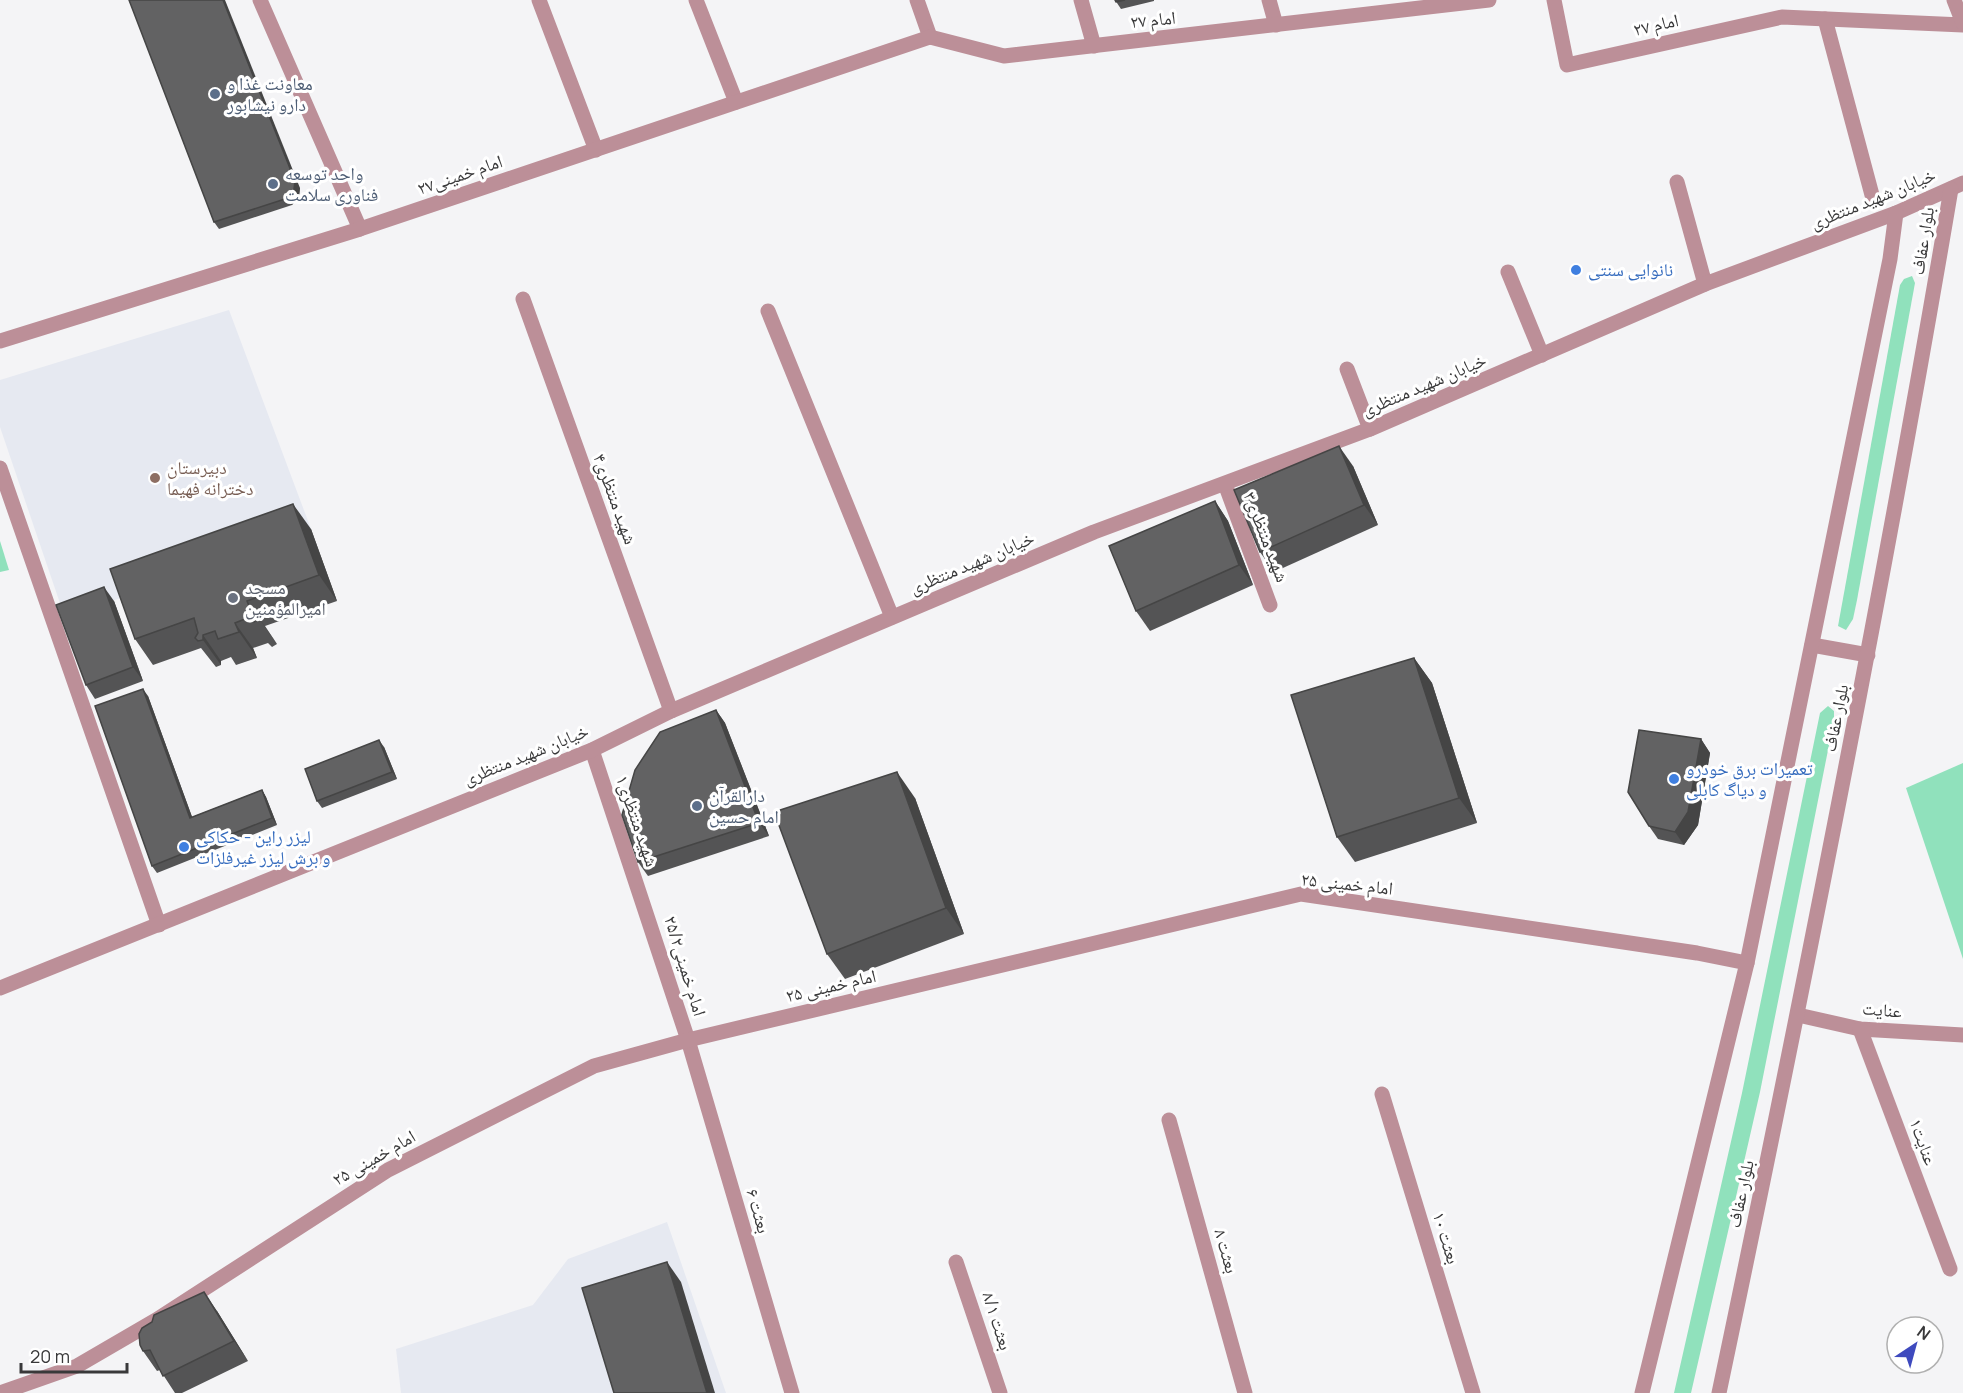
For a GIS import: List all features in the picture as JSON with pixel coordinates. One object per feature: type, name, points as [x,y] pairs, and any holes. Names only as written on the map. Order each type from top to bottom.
[{"type":"street","points":[[260,0],[360,229]]},
{"type":"street","points":[[538,0],[596,150]]},
{"type":"street","points":[[696,0],[736,102]]},
{"type":"street","points":[[916,0],[930,37]]},
{"type":"street","points":[[1081,0],[1094,46]]},
{"type":"street","points":[[1269,0],[1276,25]]},
{"type":"street","name":"امام ۲۷","points":[[930,37],[1004,56],[1276,25],[1427,4],[1489,0]]},
{"type":"street","name":"امام ۲۷","points":[[1554,0],[1567,65],[1782,17],[1963,24]]},
{"type":"street","points":[[1954,0],[1963,24]]},
{"type":"street","points":[[1825,19],[1872,195]]},
{"type":"street","name":"امام خمینی۲۷","points":[[0,341],[360,229],[930,37]]},
{"type":"street","points":[[1677,182],[1705,284]]},
{"type":"street","name":"خیابان شهید منتظری","points":[[0,988],[592,750],[671,711],[1094,532],[1370,429],[1705,284],[1896,213],[1957,186]]},
{"type":"street","name":"بلوار عفاف","points":[[1719,1393],[1798,1015],[1957,186]]},
{"type":"street","name":"بلوار عفاف","points":[[1642,1393],[1747,963],[1890,259],[1896,213]]},
{"type":"street","points":[[1508,272],[1542,355]]},
{"type":"street","name":"شهید منتظری۴","points":[[523,299],[671,711]]},
{"type":"street","points":[[768,311],[892,617]]},
{"type":"street","points":[[1347,369],[1370,429]]},
{"type":"street","points":[[0,468],[159,925]]},
{"type":"street","name":"شهید منتظری۳","points":[[1225,484],[1270,604]]},
{"type":"street","points":[[1812,645],[1868,654]]},
{"type":"street","name":"شهید منتظری۱","points":[[592,750],[646,905]]},
{"type":"street","name":"امام خمینی ۲۵","points":[[0,1393],[77,1366],[156,1320],[388,1170],[594,1066],[688,1040],[1301,894],[1697,953],[1747,963]]},
{"type":"street","name":"امام خمینی۲۵/۲","points":[[646,905],[688,1040]]},
{"type":"street","name":"عنایت","points":[[1798,1015],[1860,1029],[1963,1035]]},
{"type":"street","name":"عنایت۱","points":[[1860,1029],[1950,1269]]},
{"type":"street","name":"بعثت ۶","points":[[688,1040],[792,1393]]},
{"type":"street","name":"بعثت ۱۰","points":[[1382,1094],[1473,1393]]},
{"type":"street","name":"بعثت ۸","points":[[1169,1120],[1245,1393]]},
{"type":"street","name":"بعثت ۸/۱","points":[[957,1262],[1000,1393]]},
{"type":"shaded area","name":"دبیرستان دخترانه فهیما","points":[[229,310],[311,529],[65,618],[0,427],[0,380]]},
{"type":"shaded area","points":[[667,1222],[726,1393],[401,1393],[396,1349],[533,1305],[568,1259]]},
{"type":"green space","points":[[1912,276],[1915,283],[1857,600],[1853,619],[1846,630],[1838,626],[1900,285],[1904,279]]},
{"type":"green space","points":[[0,541],[9,570],[0,572]]},
{"type":"green space","points":[[1828,706],[1834,711],[1834,720],[1760,1092],[1691,1393],[1674,1393],[1742,1093],[1820,713]]},
{"type":"green space","points":[[1963,763],[1963,959],[1906,788]]},
{"type":"building","name":"معاونت غذا و دارو نیشابور","points":[[129,0],[223,0],[295,181],[294,189],[288,198],[214,222]]},
{"type":"building","points":[[1339,446],[1364,505],[1260,552],[1234,490]]},
{"type":"building","points":[[1215,501],[1239,565],[1136,611],[1109,546]]},
{"type":"building","name":"مسجد امیرالمؤمنین","points":[[293,504],[319,575],[247,601],[252,614],[256,614],[259,618],[254,622],[250,617],[235,623],[239,632],[218,639],[215,631],[203,635],[203,640],[198,641],[195,638],[198,633],[194,618],[135,639],[110,569]]},
{"type":"building","points":[[104,587],[133,667],[86,685],[56,605]]},
{"type":"building","points":[[1414,658],[1459,798],[1337,837],[1291,695]]},
{"type":"building","points":[[143,689],[190,818],[262,790],[272,818],[152,866],[95,706]]},
{"type":"building","name":"دارالقرآن امام حسین","points":[[716,710],[759,823],[638,862],[622,815],[635,770],[660,732]]},
{"type":"building","name":"تعمیرات برق خودرو و دیاگ کابلی","points":[[1639,730],[1701,739],[1688,812],[1675,832],[1649,826],[1628,792]]},
{"type":"building","points":[[379,740],[392,772],[317,801],[305,769]]},
{"type":"building","points":[[897,772],[946,908],[827,954],[774,812]]},
{"type":"building","points":[[667,1262],[707,1393],[614,1393],[582,1288]]},
{"type":"building","points":[[204,1292],[234,1341],[163,1376],[150,1350],[143,1351],[139,1334],[142,1328],[152,1322],[154,1315]]},
{"type":"place","name":"معاونت غذا و دارو نیشابور","points":[[215,94]]},
{"type":"place","name":"واحد توسعه فناوری سلامت","points":[[273,184]]},
{"type":"place","name":"نانوایی سنتی","points":[[1576,270]]},
{"type":"place","name":"دبیرستان دخترانه فهیما","points":[[155,478]]},
{"type":"place","name":"مسجد امیرالمؤمنین","points":[[233,598]]},
{"type":"place","name":"تعمیرات برق خودرو و دیاگ کابلی","points":[[1674,779]]},
{"type":"place","name":"دارالقرآن امام حسین","points":[[697,806]]},
{"type":"place","name":"لیزر راین - حکاکی و برش لیزر غیرفلزات","points":[[184,847]]}]
